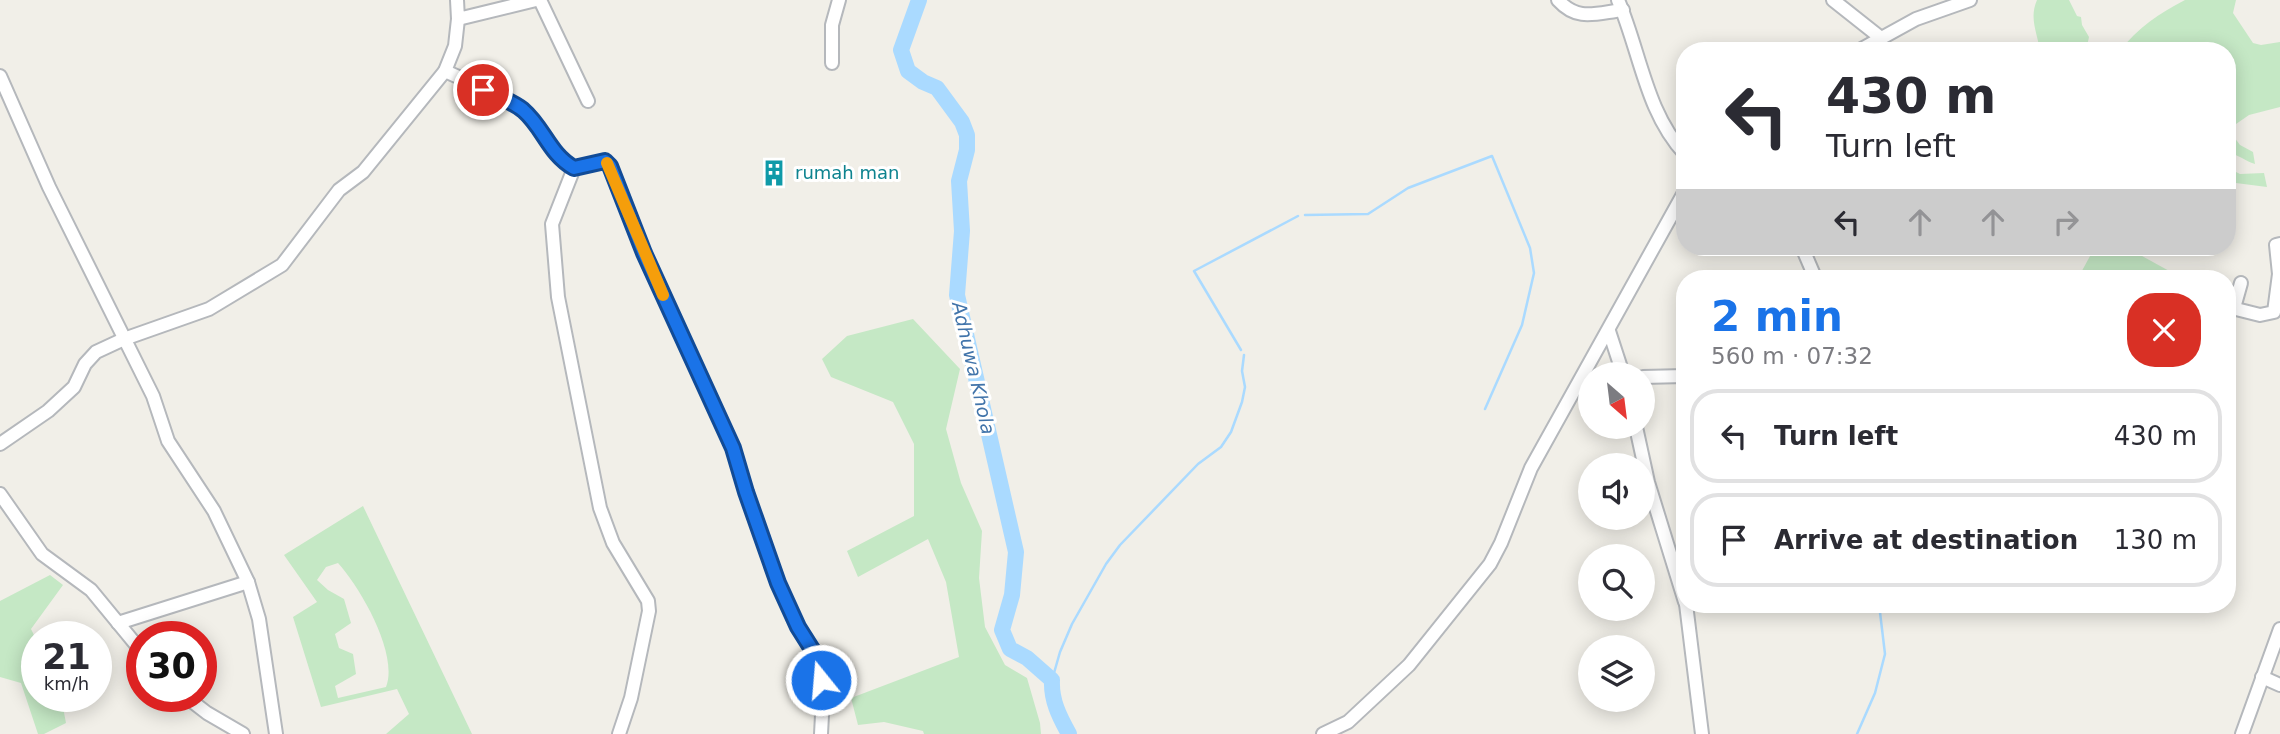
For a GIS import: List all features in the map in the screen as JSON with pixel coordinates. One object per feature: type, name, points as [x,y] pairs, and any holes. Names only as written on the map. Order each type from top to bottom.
[{"type":"street","points":[[0,444],[48,411],[74,387],[85,364],[96,352],[124,339],[209,309],[282,265],[339,190],[362,172],[445,71],[455,46],[457,0]]},
{"type":"street","points":[[458,19],[538,0],[588,101]]},
{"type":"street","points":[[832,63],[832,25],[839,0]]},
{"type":"street","points":[[1558,0],[1571,12],[1579,15],[1621,5],[1655,107],[1676,143]]},
{"type":"street","points":[[1833,0],[1881,38]]},
{"type":"street","points":[[1874,42],[1916,19],[1970,0]]},
{"type":"street","points":[[445,71],[522,108],[538,125],[562,161],[574,168],[605,161],[610,166],[644,253],[733,448],[778,583],[798,627],[815,654],[823,696],[821,734]]},
{"type":"street","points":[[0,76],[49,187],[153,396],[169,441],[214,511],[248,582],[259,619],[276,734]]},
{"type":"street","points":[[574,168],[552,224],[558,298],[600,508],[613,543],[648,601],[649,611],[631,698],[619,734]]},
{"type":"street","points":[[1323,734],[1348,722],[1400,674],[1490,564],[1531,468],[1676,208]]},
{"type":"street","points":[[2236,308],[2260,315],[2274,312],[2279,274],[2276,245],[2280,244]]},
{"type":"street","points":[[2236,295],[2241,283]]},
{"type":"street","points":[[1609,331],[1619,362]]},
{"type":"street","points":[[1656,377],[1676,376]]},
{"type":"street","points":[[1639,439],[1648,482],[1676,571]]},
{"type":"street","points":[[0,494],[42,554],[92,590],[126,632]]},
{"type":"street","points":[[118,622],[248,582]]},
{"type":"street","points":[[1687,613],[1702,734]]},
{"type":"street","points":[[2242,734],[2279,633]]},
{"type":"street","points":[[2262,677],[2280,685]]},
{"type":"street","points":[[205,712],[243,734]]},
{"type":"green space","points":[[2037,0],[2069,0],[2077,16],[2081,17],[2089,37],[2088,42],[2038,42],[2034,19]]},
{"type":"green space","points":[[2185,0],[2236,0],[2233,13],[2253,43],[2261,45],[2280,42],[2280,107],[2249,115],[2236,124],[2236,42],[2128,42],[2167,10]]},
{"type":"green space","points":[[2236,140],[2253,152],[2255,164],[2236,155]]},
{"type":"green space","points":[[2236,172],[2264,173],[2267,187],[2236,183]]},
{"type":"green space","points":[[2090,256],[2142,256],[2167,270],[2082,270]]},
{"type":"green space","points":[[913,319],[960,369],[946,429],[961,483],[982,531],[979,578],[985,627],[1005,665],[1027,678],[1041,734],[924,734],[923,731],[884,722],[858,725],[851,698],[959,657],[946,582],[928,539],[858,577],[847,551],[914,516],[914,444],[893,402],[831,377],[822,359],[847,336]]},
{"type":"green space","points":[[363,506],[472,734],[386,734],[409,714],[397,689],[321,707],[293,617],[317,602],[284,555]],"holes":[[[338,563],[375,622],[387,657],[389,673],[386,687],[338,698],[335,686],[356,674],[353,654],[339,648],[335,634],[351,623],[344,599],[317,580],[326,567]]]},
{"type":"green space","points":[[50,575],[63,585],[37,621],[21,621],[21,683],[0,677],[0,601]]},
{"type":"green space","points":[[31,712],[64,712],[66,723],[44,734],[38,734]]},
{"type":"waterway","name":"Adhuwa Khola","points":[[919,0],[901,50],[908,71],[937,88],[962,122],[967,135],[967,150],[959,181],[962,231],[957,295],[1016,552],[1012,595],[1002,630],[1010,649],[1027,658],[1052,680],[1056,708],[1069,734]]},
{"type":"waterway","points":[[1305,215],[1368,214],[1408,188],[1492,156],[1530,248],[1534,273],[1522,325],[1485,409]]},
{"type":"waterway","points":[[1241,350],[1194,271],[1298,216]]},
{"type":"waterway","points":[[1052,680],[1072,624],[1106,564],[1120,545],[1198,464],[1221,447],[1231,432],[1245,387],[1242,371],[1244,355]]},
{"type":"waterway","points":[[1857,734],[1875,693],[1885,654],[1880,613]]},
{"type":"slow traffic","points":[[607,163],[663,295]]},
{"type":"place","name":"rumah man","points":[[774,173]]},
{"type":"route","points":[[483,90],[522,108],[538,125],[552,150],[562,161],[574,168],[605,161],[610,166],[644,253],[733,448],[778,583],[798,627],[815,654],[821,680]]}]
